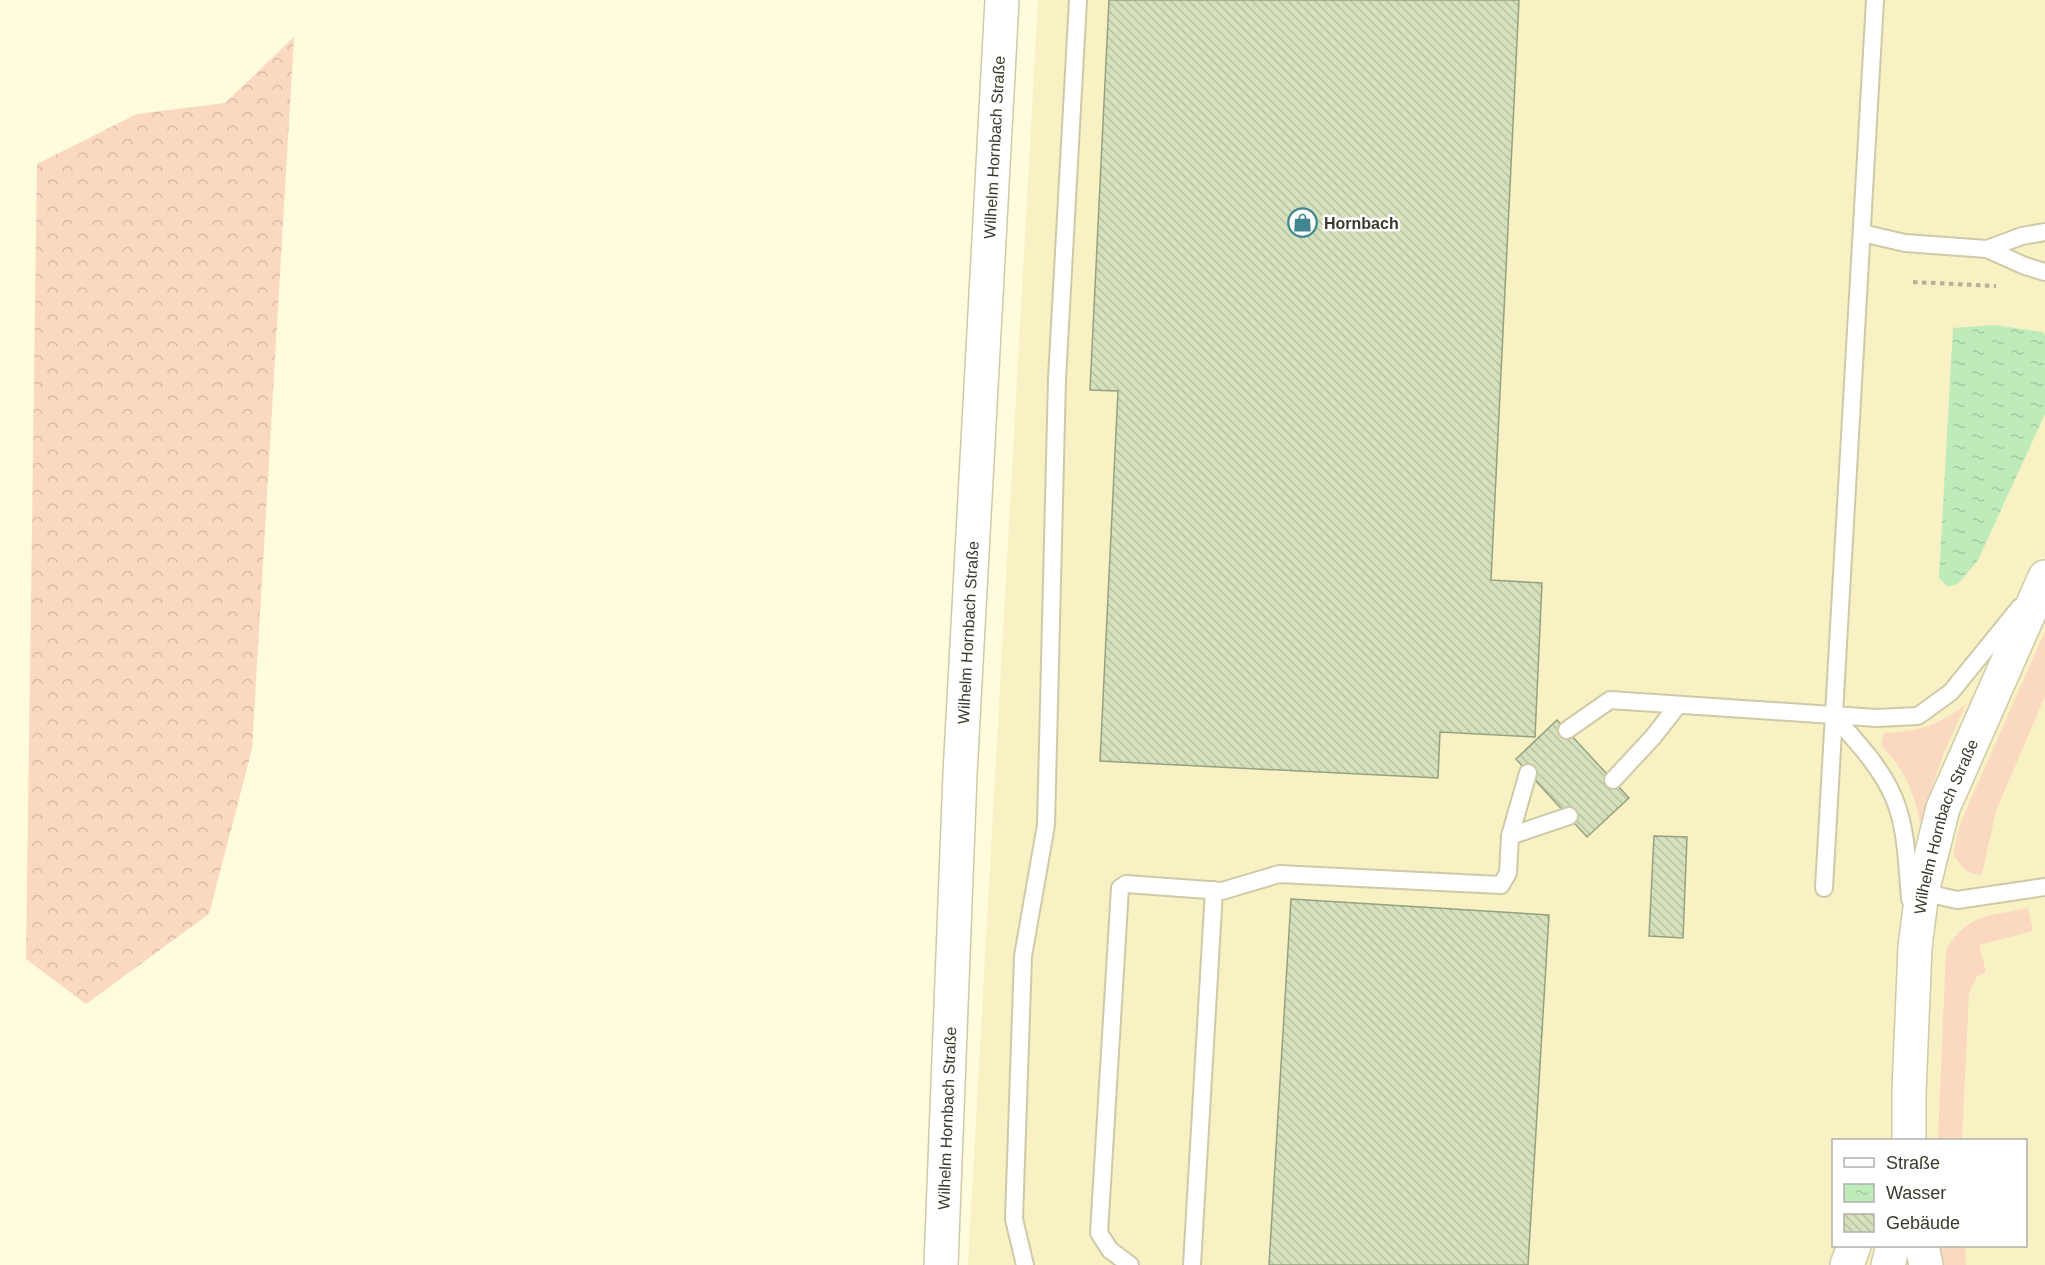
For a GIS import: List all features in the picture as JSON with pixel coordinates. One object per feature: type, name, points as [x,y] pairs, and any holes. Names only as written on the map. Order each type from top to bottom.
[{"type":"street","name":"Wilhelm Hornbach Straße","points":[[941,1265],[960,774],[1002,0]]},
{"type":"street","name":"Wilhelm Hornbach Straße","points":[[1910,1139],[1909,1092],[1915,946],[1922,892],[1943,808],[2045,576]]},
{"type":"street","name":"Wilhelm Hornbach Straße","points":[[1892,1139],[1909,1092]]},
{"type":"street","points":[[1847,1265],[1853,1247]]},
{"type":"street","points":[[1888,1265],[1892,1247]]},
{"type":"street","points":[[1922,1247],[1926,1265]]},
{"type":"lane","points":[[1025,1265],[1014,1219],[1023,956],[1046,825],[1056,379],[1078,0]]},
{"type":"lane","points":[[1824,888],[1875,0]]},
{"type":"lane","points":[[1987,249],[2022,236],[2045,232]]},
{"type":"lane","points":[[1862,233],[1905,243],[1987,249],[2045,272]]},
{"type":"lane","points":[[1567,730],[1610,700],[1877,718],[1918,716],[1951,692],[2045,576]]},
{"type":"lane","points":[[1613,780],[1653,737],[1678,705]]},
{"type":"lane","points":[[1833,715],[1868,755],[1893,797],[1904,837],[1915,946]]},
{"type":"lane","points":[[1130,1265],[1110,1250],[1099,1233],[1119,890],[1126,884],[1222,891],[1279,874],[1496,887],[1504,883],[1508,873],[1510,837],[1528,773]]},
{"type":"lane","points":[[1510,837],[1569,816]]},
{"type":"lane","points":[[1922,892],[1957,900],[2045,887]]},
{"type":"lane","points":[[1192,1265],[1214,890]]},
{"type":"path","points":[[1913,282],[2008,286]]},
{"type":"shaded area","points":[[1038,0],[2045,0],[2045,1265],[968,1265]]},
{"type":"green space","points":[[294,37],[252,749],[209,914],[86,1004],[26,959],[37,164],[137,114],[225,103]]},
{"type":"green space","points":[[2045,631],[2045,696],[1996,811],[1982,874],[1972,874],[1964,869],[1953,854],[1960,824]]},
{"type":"green space","points":[[1966,704],[1943,755],[1920,824],[1915,801],[1907,781],[1896,763],[1881,746],[1884,733],[1928,726]]},
{"type":"green space","points":[[2028,908],[2033,931],[1979,945],[1986,972],[1977,976],[1969,993],[1962,1139],[1938,1139],[1946,950],[1954,938],[1972,922],[1991,915]]},
{"type":"green space","points":[[1939,1247],[1965,1247],[1966,1265],[1940,1265]]},
{"type":"water","points":[[1994,325],[2042,332],[2045,335],[2045,414],[1978,560],[1959,583],[1948,587],[1939,578],[1953,328]]},
{"type":"building","name":"Hornbach","points":[[1109,0],[1519,0],[1491,580],[1542,583],[1535,737],[1440,732],[1438,778],[1100,761],[1118,391],[1090,390]]},
{"type":"building","points":[[1557,720],[1629,798],[1587,837],[1516,759]]},
{"type":"building","points":[[1654,836],[1687,837],[1683,938],[1649,936]]},
{"type":"building","points":[[1291,899],[1549,915],[1528,1265],[1269,1265]]},
{"type":"place","name":"Hornbach","points":[[1303,223]]}]
